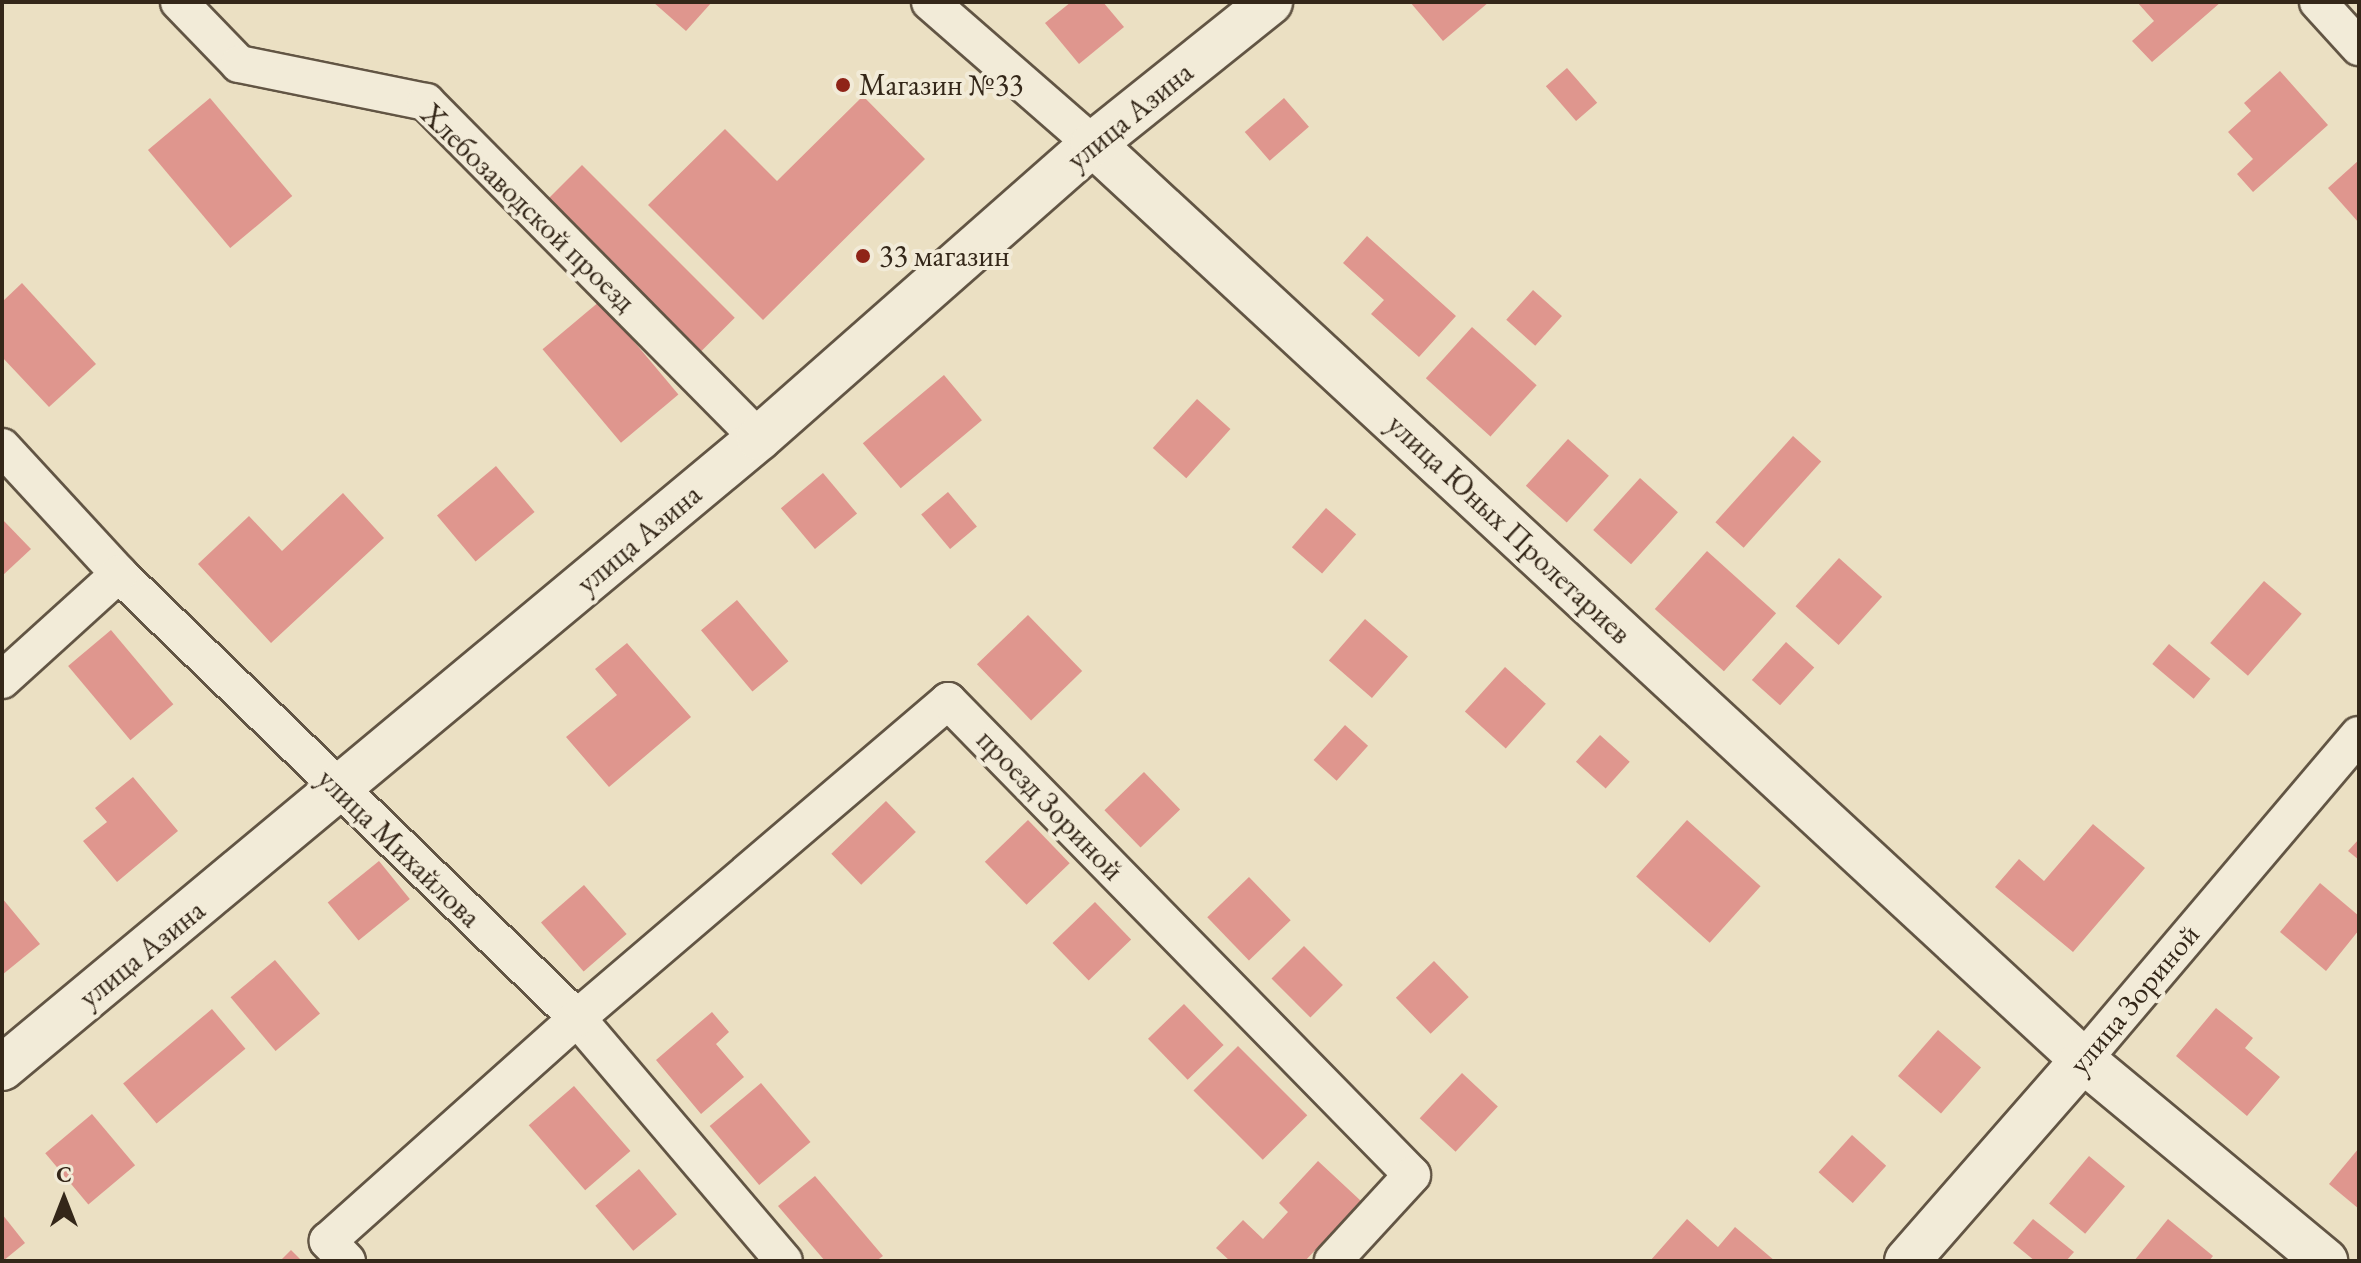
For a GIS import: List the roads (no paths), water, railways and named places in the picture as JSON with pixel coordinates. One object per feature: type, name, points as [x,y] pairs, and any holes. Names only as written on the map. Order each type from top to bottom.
[{"type":"main road","name":"улица Азина","points":[[2,1068],[339,791],[759,438],[1093,144],[1270,2]]},
{"type":"main road","name":"улица Юных Пролетариев","points":[[1093,144],[2083,1060],[2325,1261]]},
{"type":"main road","name":"улица Зориной","points":[[1907,1261],[2083,1060]]},
{"type":"street","name":"Хлебозаводской проезд","points":[[179,2],[239,64],[426,102],[759,438]]},
{"type":"street","name":"улица Юных Пролетариев","points":[[930,2],[1093,144]]},
{"type":"street","points":[[2318,2],[2359,47]]},
{"type":"street","name":"улица Михайлова","points":[[2,447],[119,574],[339,791],[577,1018],[784,1261]]},
{"type":"street","points":[[2,680],[119,574]]},
{"type":"street","name":"проезд Зориной","points":[[577,1018],[948,701],[1412,1175],[1333,1261]]},
{"type":"street","name":"улица Зориной","points":[[2083,1060],[2359,735]]},
{"type":"street","points":[[347,1261],[328,1241],[577,1018]]},
{"type":"place","name":"Магазин №33","points":[[843,85]]},
{"type":"place","name":"33 магазин","points":[[863,256]]}]
